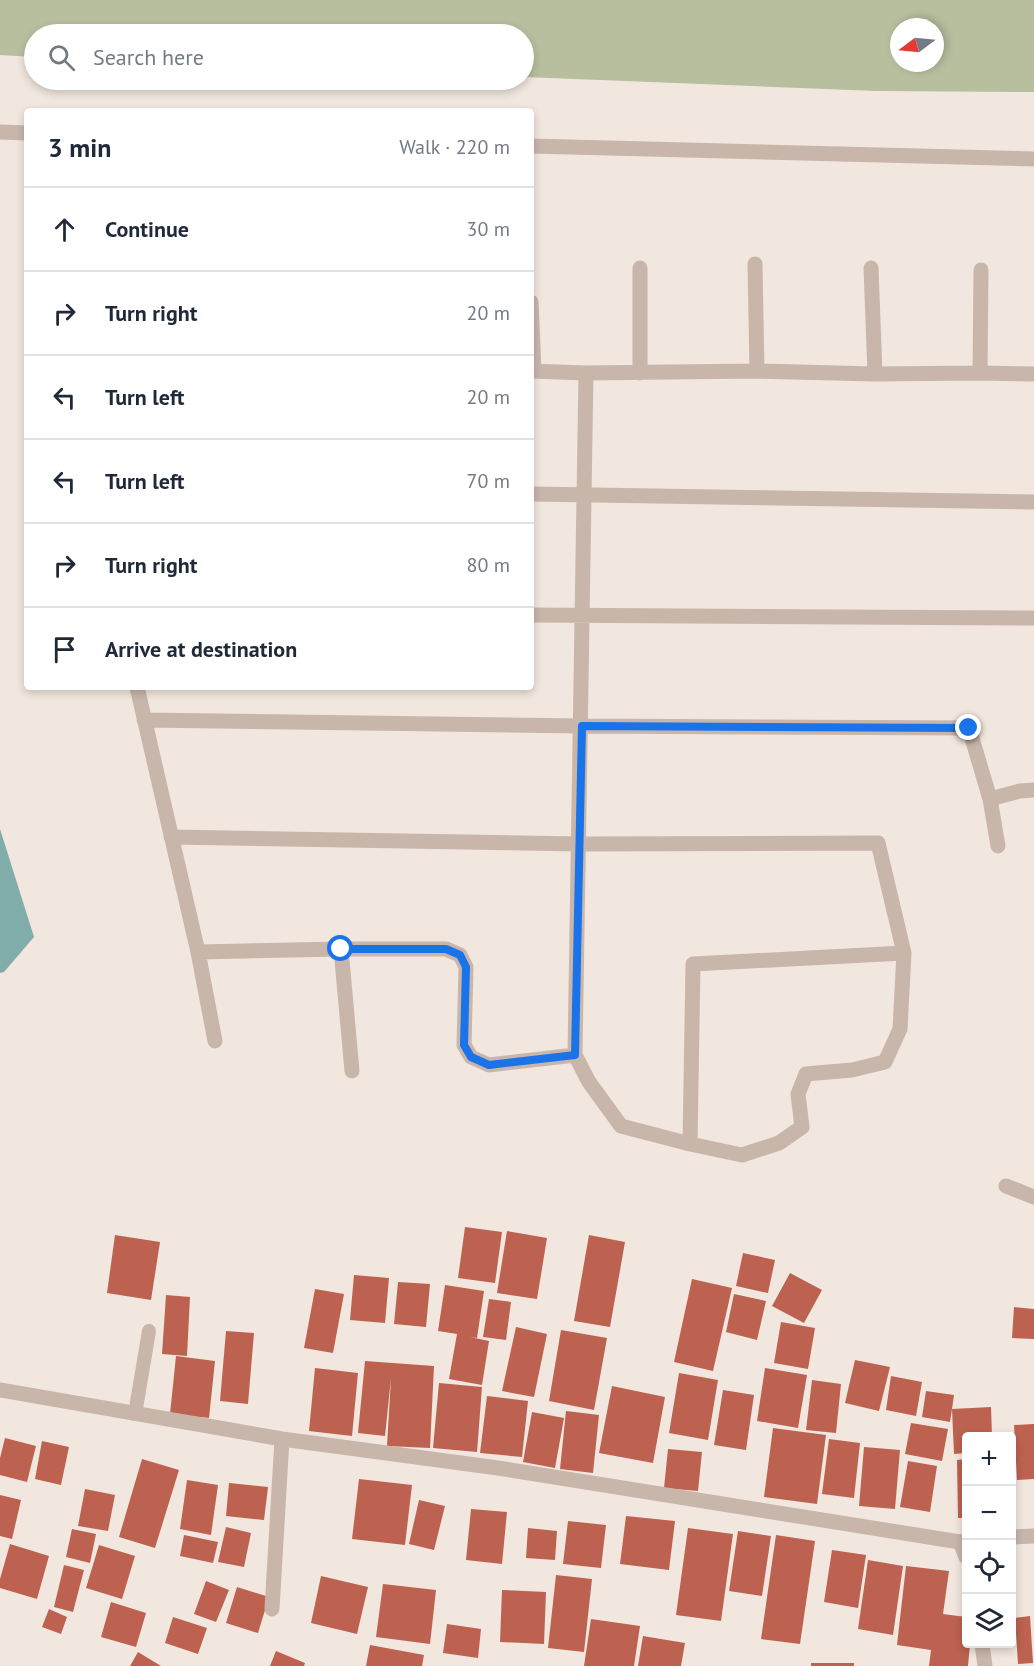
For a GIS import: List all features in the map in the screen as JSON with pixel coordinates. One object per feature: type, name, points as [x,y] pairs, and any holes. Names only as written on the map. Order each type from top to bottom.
[{"type":"street","points":[[0,132],[24,133]]},
{"type":"street","points":[[534,146],[1034,159]]},
{"type":"street","points":[[755,264],[758,371]]},
{"type":"street","points":[[640,268],[640,373]]},
{"type":"street","points":[[872,268],[875,374]]},
{"type":"street","points":[[980,373],[981,270]]},
{"type":"street","points":[[534,371],[640,373],[758,371],[1034,375]]},
{"type":"street","points":[[171,837],[579,844],[878,843],[904,953],[900,1029],[885,1062],[852,1070],[806,1074],[798,1094],[802,1127],[779,1143],[742,1155],[621,1126],[589,1082],[575,1055],[579,844],[582,726],[586,373]]},
{"type":"street","points":[[534,494],[1034,502]]},
{"type":"street","points":[[534,615],[1034,618]]},
{"type":"street","points":[[138,690],[198,952],[215,1041]]},
{"type":"street","points":[[144,720],[969,728],[990,799],[998,846]]},
{"type":"street","points":[[990,799],[1034,789]]},
{"type":"street","points":[[341,949],[352,1071]]},
{"type":"street","points":[[198,952],[446,949],[460,955],[466,967],[464,1045],[471,1057],[489,1065],[575,1055]]},
{"type":"street","points":[[690,1144],[693,964],[904,953]]},
{"type":"street","points":[[1006,1186],[1034,1197]]},
{"type":"street","points":[[0,1390],[282,1439],[498,1468],[962,1542]]},
{"type":"street","points":[[272,1609],[282,1439]]},
{"type":"street","points":[[1016,1537],[1034,1536]]},
{"type":"street","points":[[983,1648],[985,1666]]},
{"type":"lane","points":[[135,1414],[149,1331]]},
{"type":"green space","points":[[0,0],[1034,0],[1034,92],[876,91],[534,77],[534,24],[24,24],[24,56],[0,55]]},
{"type":"water","points":[[0,829],[34,937],[4,972],[0,973]]},
{"type":"building","points":[[465,1227],[502,1232],[495,1283],[458,1278]]},
{"type":"building","points":[[507,1231],[547,1238],[537,1299],[497,1293]]},
{"type":"building","points":[[115,1235],[160,1242],[151,1300],[107,1293]]},
{"type":"building","points":[[589,1235],[625,1242],[610,1327],[574,1321]]},
{"type":"building","points":[[743,1253],[775,1260],[768,1293],[736,1286]]},
{"type":"building","points":[[790,1273],[822,1290],[804,1323],[772,1306]]},
{"type":"building","points":[[354,1275],[389,1278],[385,1323],[350,1320]]},
{"type":"building","points":[[692,1279],[732,1288],[713,1371],[674,1362]]},
{"type":"building","points":[[398,1282],[430,1284],[426,1327],[394,1324]]},
{"type":"building","points":[[445,1285],[484,1291],[477,1338],[470,1337],[489,1341],[482,1385],[449,1379],[457,1334],[438,1331]]},
{"type":"building","points":[[315,1289],[344,1294],[333,1353],[304,1348]]},
{"type":"building","points":[[734,1294],[766,1301],[757,1340],[726,1332]]},
{"type":"building","points":[[166,1295],[190,1297],[187,1356],[162,1354]]},
{"type":"building","points":[[489,1299],[511,1302],[506,1340],[483,1337]]},
{"type":"building","points":[[1014,1307],[1034,1309],[1034,1339],[1012,1338]]},
{"type":"building","points":[[781,1322],[815,1328],[808,1369],[774,1363]]},
{"type":"building","points":[[516,1327],[547,1334],[534,1397],[502,1391]]},
{"type":"building","points":[[561,1330],[607,1338],[594,1410],[549,1401]]},
{"type":"building","points":[[226,1331],[254,1333],[248,1404],[220,1401]]},
{"type":"building","points":[[176,1356],[215,1361],[209,1418],[170,1414]]},
{"type":"building","points":[[855,1360],[890,1367],[879,1411],[845,1403]]},
{"type":"building","points":[[365,1361],[434,1366],[430,1448],[387,1446],[391,1378],[385,1436],[358,1433]]},
{"type":"building","points":[[315,1368],[358,1373],[352,1436],[309,1431]]},
{"type":"building","points":[[765,1368],[807,1375],[798,1428],[757,1421]]},
{"type":"building","points":[[679,1373],[718,1380],[708,1440],[669,1433]]},
{"type":"building","points":[[891,1376],[922,1382],[916,1416],[886,1410]]},
{"type":"building","points":[[812,1380],[841,1384],[836,1433],[806,1430]]},
{"type":"building","points":[[439,1383],[482,1387],[477,1452],[433,1448]]},
{"type":"building","points":[[612,1386],[665,1397],[653,1463],[599,1453]]},
{"type":"building","points":[[723,1390],[754,1395],[746,1450],[714,1445]]},
{"type":"building","points":[[926,1391],[954,1395],[950,1422],[922,1417]]},
{"type":"building","points":[[487,1396],[528,1401],[522,1457],[480,1453]]},
{"type":"building","points":[[991,1407],[992,1432],[962,1432],[962,1453],[954,1454],[952,1409]]},
{"type":"building","points":[[566,1411],[599,1415],[593,1473],[560,1469]]},
{"type":"building","points":[[532,1412],[564,1418],[555,1468],[523,1462]]},
{"type":"building","points":[[911,1423],[948,1429],[942,1461],[905,1454]]},
{"type":"building","points":[[1034,1424],[1034,1479],[1017,1480],[1014,1425]]},
{"type":"building","points":[[773,1428],[826,1435],[817,1504],[764,1497]]},
{"type":"building","points":[[5,1438],[36,1446],[27,1482],[0,1475],[0,1458]]},
{"type":"building","points":[[829,1439],[860,1443],[854,1498],[822,1494]]},
{"type":"building","points":[[42,1441],[69,1447],[61,1485],[35,1479]]},
{"type":"building","points":[[864,1447],[900,1450],[895,1509],[859,1506]]},
{"type":"building","points":[[668,1449],[702,1452],[698,1491],[664,1488]]},
{"type":"building","points":[[142,1459],[179,1470],[155,1548],[119,1537]]},
{"type":"building","points":[[962,1459],[962,1518],[958,1518],[957,1460]]},
{"type":"building","points":[[908,1461],[937,1466],[930,1512],[900,1507]]},
{"type":"building","points":[[359,1479],[412,1485],[405,1545],[352,1539]]},
{"type":"building","points":[[187,1480],[218,1485],[211,1535],[180,1529]]},
{"type":"building","points":[[229,1483],[268,1487],[264,1520],[226,1516]]},
{"type":"building","points":[[85,1489],[115,1495],[108,1531],[78,1526]]},
{"type":"building","points":[[0,1495],[21,1500],[12,1539],[0,1536]]},
{"type":"building","points":[[419,1500],[445,1506],[434,1550],[409,1544]]},
{"type":"building","points":[[471,1509],[507,1512],[502,1564],[466,1560]]},
{"type":"building","points":[[626,1516],[675,1521],[669,1570],[620,1564]]},
{"type":"building","points":[[568,1521],[606,1525],[601,1568],[563,1564]]},
{"type":"building","points":[[226,1527],[251,1533],[244,1567],[218,1562]]},
{"type":"building","points":[[528,1528],[557,1531],[555,1560],[526,1558]]},
{"type":"building","points":[[688,1528],[733,1534],[721,1621],[676,1615]]},
{"type":"building","points":[[72,1529],[96,1534],[90,1563],[66,1557]]},
{"type":"building","points":[[738,1531],[771,1536],[762,1596],[729,1591]]},
{"type":"building","points":[[184,1535],[218,1542],[213,1563],[180,1556]]},
{"type":"building","points":[[776,1535],[815,1541],[800,1644],[761,1639]]},
{"type":"building","points":[[10,1544],[49,1556],[37,1599],[0,1588],[0,1579]]},
{"type":"building","points":[[99,1545],[135,1556],[122,1599],[86,1588]]},
{"type":"building","points":[[832,1550],[866,1555],[858,1608],[824,1602]]},
{"type":"building","points":[[868,1560],[903,1566],[893,1635],[858,1629]]},
{"type":"building","points":[[64,1565],[84,1570],[73,1612],[54,1607]]},
{"type":"building","points":[[906,1566],[949,1571],[943,1614],[962,1616],[962,1648],[970,1648],[968,1666],[929,1666],[931,1650],[897,1645]]},
{"type":"building","points":[[556,1575],[592,1579],[584,1652],[548,1648]]},
{"type":"building","points":[[321,1576],[368,1587],[357,1634],[311,1623]]},
{"type":"building","points":[[206,1581],[229,1590],[216,1622],[194,1614]]},
{"type":"building","points":[[383,1584],[436,1590],[430,1644],[376,1637]]},
{"type":"building","points":[[237,1587],[269,1597],[258,1633],[226,1623]]},
{"type":"building","points":[[502,1590],[546,1592],[544,1644],[500,1642]]},
{"type":"building","points":[[111,1602],[146,1613],[136,1647],[101,1637]]},
{"type":"building","points":[[49,1609],[67,1617],[61,1634],[42,1627]]},
{"type":"building","points":[[1030,1616],[1033,1663],[1018,1664],[1016,1618]]},
{"type":"building","points":[[173,1617],[207,1628],[198,1654],[165,1643]]},
{"type":"building","points":[[591,1619],[640,1626],[634,1666],[584,1666]]},
{"type":"building","points":[[447,1624],[481,1629],[478,1658],[443,1653]]},
{"type":"building","points":[[643,1636],[685,1643],[681,1666],[638,1666]]},
{"type":"building","points":[[370,1645],[424,1655],[422,1666],[366,1666]]},
{"type":"building","points":[[276,1651],[305,1663],[304,1666],[270,1666]]},
{"type":"building","points":[[138,1652],[161,1666],[130,1666]]},
{"type":"building","points":[[811,1663],[854,1663],[854,1666],[811,1666]]},
{"type":"route","points":[[341,949],[446,949],[460,955],[466,967],[464,1045],[471,1057],[489,1065],[575,1055],[582,726],[969,728]]}]
